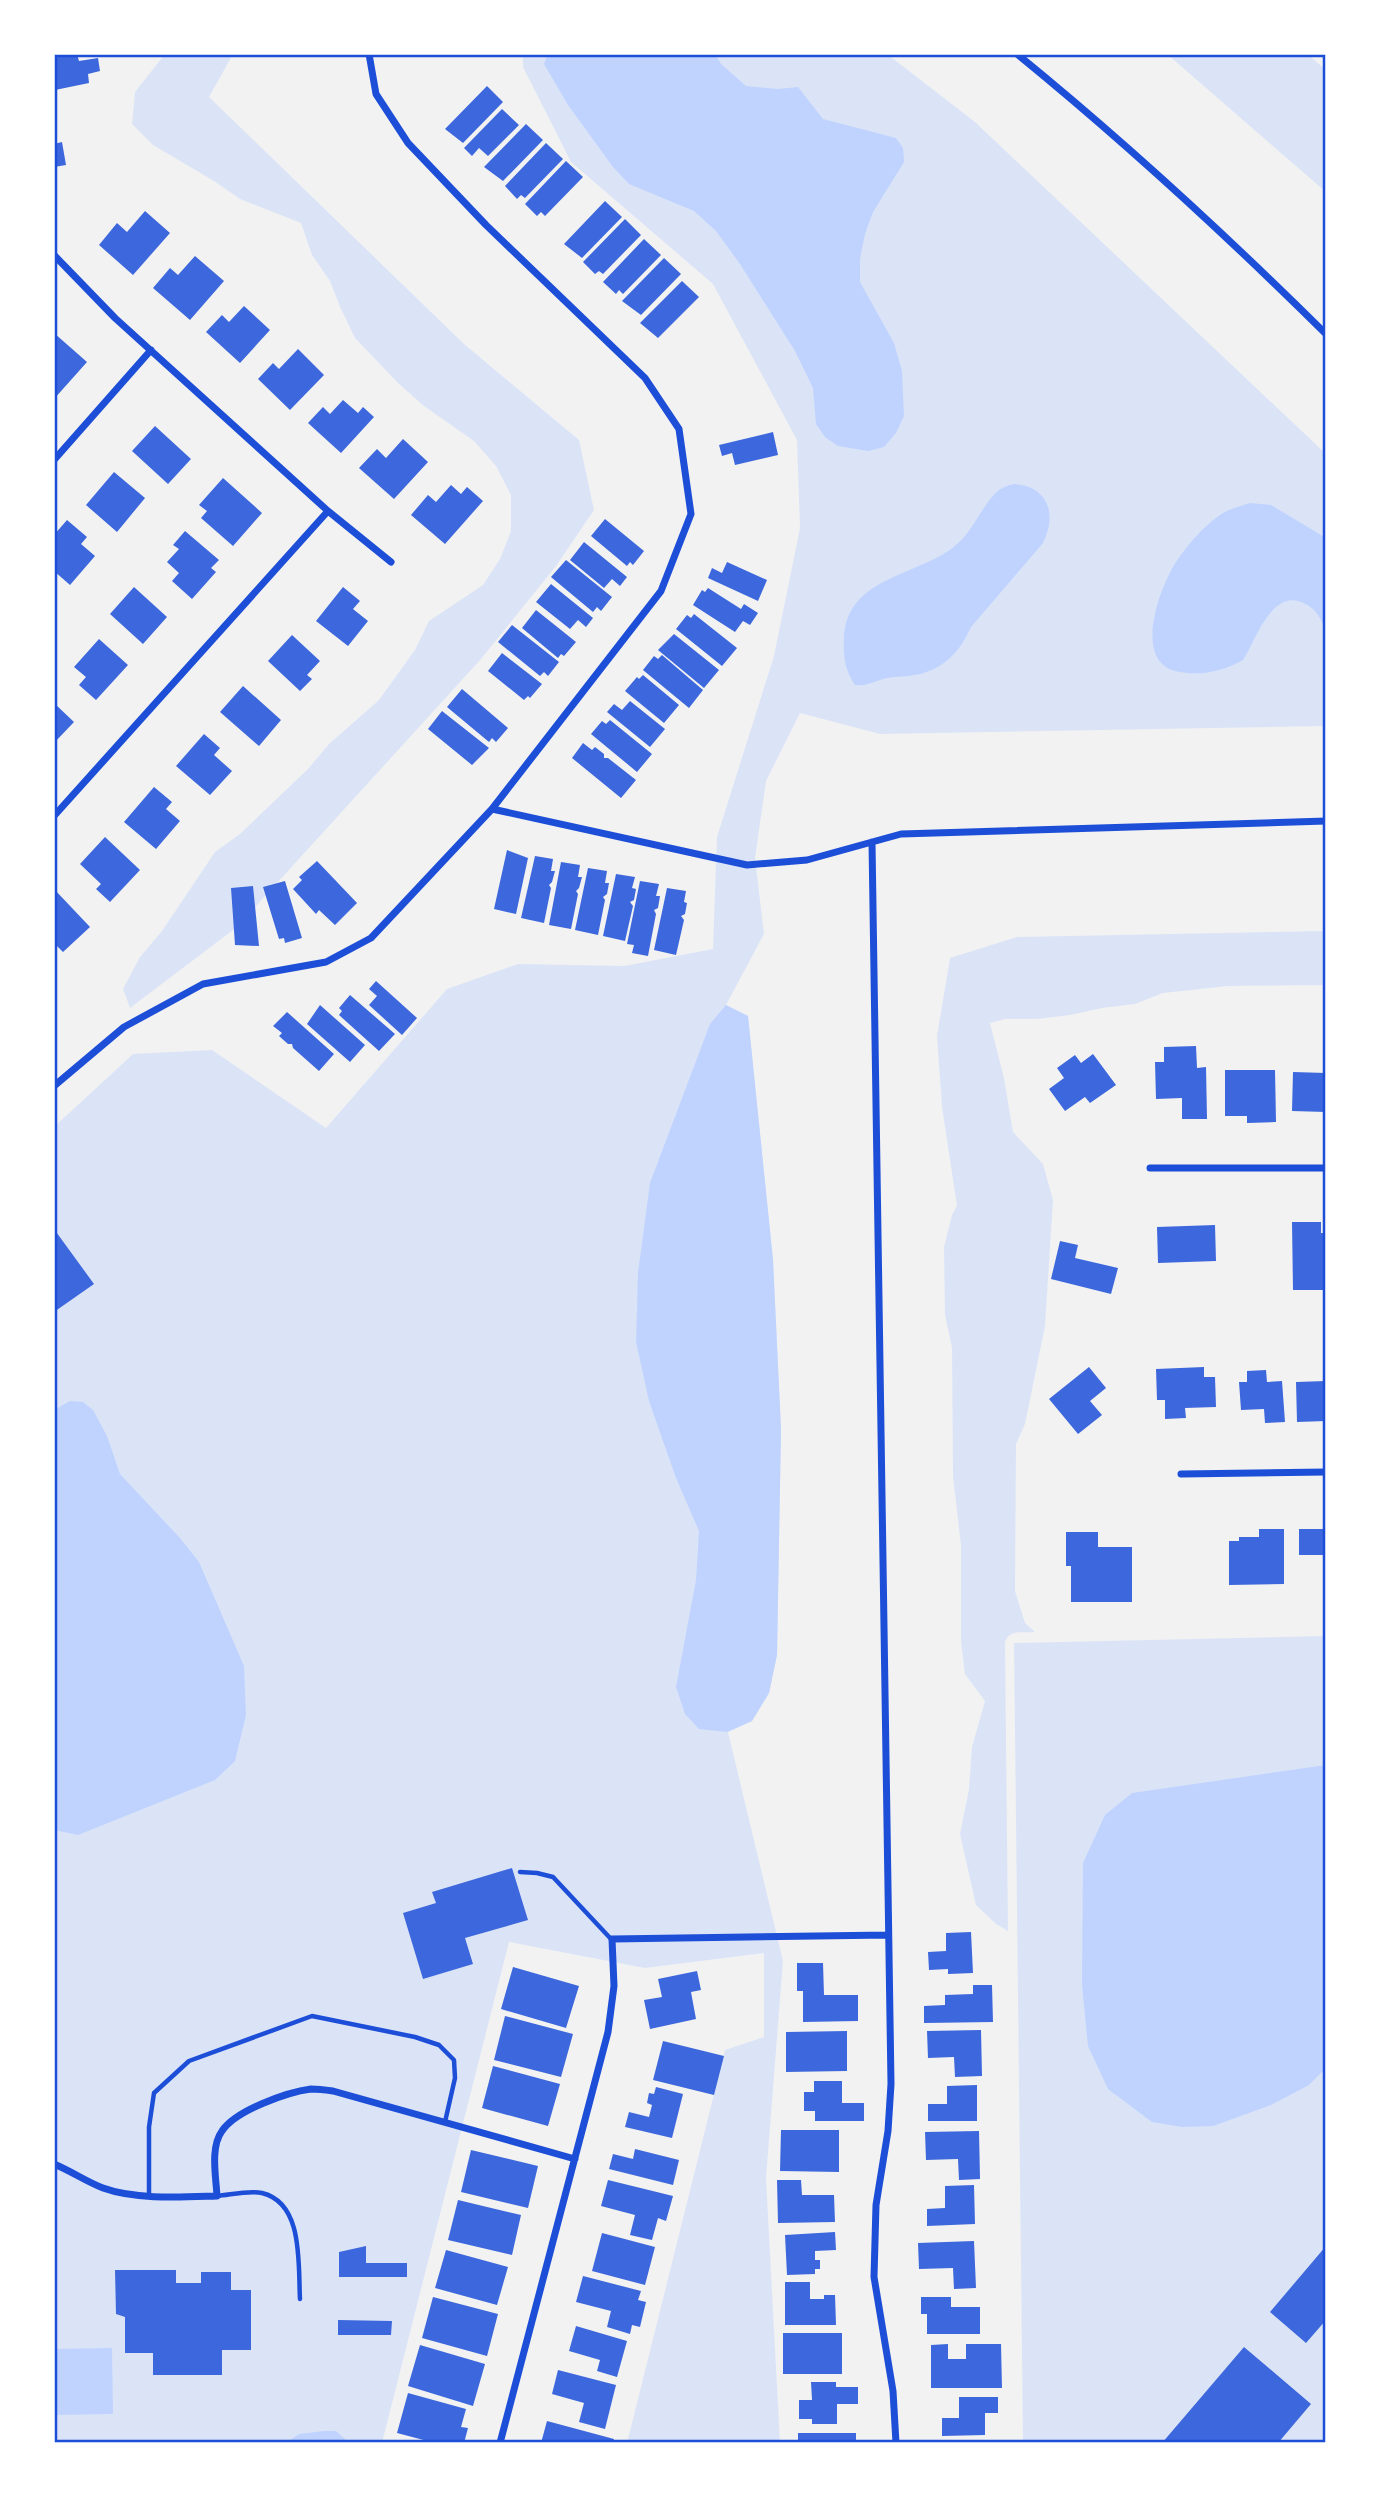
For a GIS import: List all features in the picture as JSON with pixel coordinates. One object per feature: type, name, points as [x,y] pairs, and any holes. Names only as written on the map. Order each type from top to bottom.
[{"type":"street","points":[[54,1086],[124,1027],[204,984],[326,962],[371,937],[492,809],[661,591],[691,514],[679,429],[645,378],[486,225],[408,143],[376,94],[369,54]]},
{"type":"street","points":[[1017,54],[1097,119],[1265,273],[1326,334]]},
{"type":"street","points":[[54,255],[115,318],[328,511],[391,562]]},
{"type":"street","points":[[54,460],[151,350]]},
{"type":"street","points":[[54,816],[328,511]]},
{"type":"street","points":[[492,809],[747,865],[807,860],[901,834],[1326,821]]},
{"type":"street","points":[[872,842],[891,2084],[888,2131],[876,2205],[874,2277],[892,2391],[896,2443]]},
{"type":"street","points":[[1150,1168],[1326,1168]]},
{"type":"street","points":[[1181,1474],[1326,1472]]},
{"type":"street","points":[[500,2443],[612,2009],[612,1939],[888,1935]]},
{"type":"street","points":[[54,2164],[103,2188],[175,2197],[217,2196],[215,2165],[221,2131],[257,2107],[313,2089],[333,2091],[575,2159]]},
{"type":"lane","points":[[520,1872],[553,1877],[612,1939]]},
{"type":"lane","points":[[149,2195],[149,2127],[154,2093],[189,2061],[312,2015],[415,2036],[439,2045],[454,2060],[455,2078],[444,2122]]},
{"type":"lane","points":[[217,2196],[262,2193],[284,2205],[295,2224],[300,2299]]},
{"type":"shaded area","points":[[165,54],[233,54],[209,97],[464,344],[579,440],[594,510],[556,566],[481,659],[237,927],[130,1008],[123,989],[140,957],[162,931],[215,852],[240,834],[308,769],[329,744],[379,700],[415,650],[429,621],[483,585],[500,559],[511,531],[511,495],[496,466],[474,441],[424,406],[399,384],[355,338],[330,281],[312,255],[301,223],[240,199],[153,145],[132,124],[135,92]]},
{"type":"shaded area","points":[[523,54],[887,54],[975,122],[1326,454],[1326,726],[880,734],[800,713],[766,781],[755,858],[764,934],[726,1005],[748,1016],[773,1260],[781,1429],[777,1655],[769,1693],[752,1721],[728,1732],[783,1961],[766,2178],[780,2443],[627,2443],[725,2050],[764,2037],[764,1953],[645,1968],[509,1942],[382,2443],[54,2443],[54,1312],[93,1284],[54,1229],[54,1127],[133,1054],[212,1050],[326,1128],[447,989],[518,964],[624,966],[713,949],[717,837],[774,656],[800,528],[797,440],[713,284],[571,162],[523,67]]},
{"type":"shaded area","points":[[1167,54],[1307,54],[1326,70],[1326,192]]},
{"type":"shaded area","points":[[1326,931],[1326,985],[1228,986],[1163,993],[1135,1004],[1070,1015],[1005,1019],[990,1023],[1004,1078],[1013,1132],[1043,1164],[1053,1200],[1045,1326],[1025,1424],[1016,1444],[1015,1591],[1025,1623],[1035,1632],[1013,1634],[1005,1643],[1008,1931],[996,1924],[976,1905],[960,1834],[969,1789],[972,1747],[985,1701],[965,1674],[961,1642],[961,1545],[953,1477],[952,1348],[945,1315],[944,1247],[957,1206],[942,1107],[937,1036],[950,958],[1017,937]]},
{"type":"shaded area","points":[[1326,1636],[1326,2443],[1023,2443],[1014,1643]]},
{"type":"water","points":[[548,54],[715,54],[721,64],[746,86],[778,89],[798,87],[823,119],[896,138],[903,148],[904,162],[873,212],[860,259],[860,282],[894,343],[902,371],[904,416],[896,433],[884,447],[868,451],[838,446],[825,437],[816,424],[813,388],[795,351],[740,264],[716,231],[694,211],[629,184],[613,167],[568,105],[544,64]]},
{"type":"water","points":[[1014,484],[1035,490],[1047,504],[1049,522],[1043,543],[971,627],[956,652],[942,664],[925,673],[855,685],[844,658],[844,639],[848,618],[857,602],[886,580],[940,556],[956,545],[993,495]]},
{"type":"water","points":[[1250,503],[1271,505],[1326,538],[1326,630],[1314,610],[1301,602],[1290,600],[1281,603],[1265,620],[1243,660],[1205,673],[1180,672],[1166,667],[1157,657],[1153,643],[1153,627],[1161,594],[1173,567],[1182,553],[1213,520],[1227,511]]},
{"type":"water","points":[[726,1005],[748,1016],[773,1260],[781,1429],[777,1655],[769,1693],[752,1721],[727,1732],[699,1729],[685,1714],[676,1687],[696,1580],[699,1531],[676,1478],[649,1401],[636,1342],[638,1273],[650,1183],[710,1024]]},
{"type":"water","points":[[70,1401],[83,1402],[93,1410],[107,1436],[120,1474],[199,1562],[244,1666],[246,1715],[235,1761],[215,1780],[78,1835],[54,1830],[54,1410]]},
{"type":"water","points":[[1326,1765],[1326,2068],[1309,2085],[1271,2105],[1213,2126],[1182,2127],[1152,2122],[1108,2089],[1088,2046],[1082,1985],[1083,1863],[1105,1815],[1132,1793]]},
{"type":"water","points":[[112,2348],[113,2414],[54,2415],[54,2349]]},
{"type":"water","points":[[336,2431],[349,2443],[286,2443],[299,2434]]},
{"type":"building","points":[[77,54],[79,61],[98,58],[100,71],[88,74],[89,83],[55,90],[54,55]]},
{"type":"building","points":[[487,86],[503,102],[463,143],[445,129]]},
{"type":"building","points":[[502,109],[519,125],[488,156],[479,148],[472,156],[464,148]]},
{"type":"building","points":[[526,124],[543,140],[503,181],[484,167]]},
{"type":"building","points":[[62,142],[66,165],[54,167],[54,144]]},
{"type":"building","points":[[546,143],[563,159],[525,198],[521,195],[517,199],[505,186]]},
{"type":"building","points":[[566,161],[583,177],[545,216],[541,212],[537,216],[525,204]]},
{"type":"building","points":[[605,201],[622,217],[582,258],[564,244]]},
{"type":"building","points":[[145,211],[170,233],[133,275],[99,245],[117,223],[127,232]]},
{"type":"building","points":[[625,219],[641,235],[603,274],[599,271],[595,274],[583,262]]},
{"type":"building","points":[[644,239],[661,255],[623,294],[619,290],[616,294],[603,282]]},
{"type":"building","points":[[195,256],[224,281],[190,320],[153,288],[170,268],[178,275]]},
{"type":"building","points":[[664,258],[681,274],[641,315],[622,301]]},
{"type":"building","points":[[682,281],[699,297],[658,338],[640,323]]},
{"type":"building","points":[[244,306],[270,330],[240,363],[206,332],[222,315],[229,322]]},
{"type":"building","points":[[54,333],[87,362],[54,399]]},
{"type":"building","points":[[298,349],[324,375],[290,410],[258,379],[273,363],[279,369]]},
{"type":"building","points":[[343,400],[358,413],[363,407],[374,417],[341,453],[308,423],[323,407],[330,414]]},
{"type":"building","points":[[155,426],[191,459],[168,484],[132,451]]},
{"type":"building","points":[[773,432],[778,455],[735,465],[732,453],[722,456],[719,445]]},
{"type":"building","points":[[403,439],[428,462],[394,499],[359,468],[377,449],[386,458]]},
{"type":"building","points":[[114,472],[145,498],[117,532],[86,505]]},
{"type":"building","points":[[223,478],[262,513],[233,546],[201,518],[207,511],[199,505]]},
{"type":"building","points":[[451,485],[461,494],[467,487],[483,501],[445,544],[411,515],[428,495],[436,502]]},
{"type":"building","points":[[605,519],[644,551],[633,565],[630,562],[627,566],[591,536]]},
{"type":"building","points":[[67,520],[87,537],[81,544],[95,556],[70,585],[54,571],[54,535]]},
{"type":"building","points":[[185,531],[219,560],[211,568],[216,572],[192,599],[172,581],[179,573],[167,562],[179,549],[173,545]]},
{"type":"building","points":[[584,542],[627,577],[620,586],[612,579],[604,588],[570,560]]},
{"type":"building","points":[[566,560],[612,597],[601,611],[597,607],[593,612],[551,577]]},
{"type":"building","points":[[727,562],[767,580],[758,601],[708,578],[712,568],[722,573]]},
{"type":"building","points":[[551,584],[593,618],[586,627],[578,620],[570,629],[536,602]]},
{"type":"building","points":[[134,587],[167,617],[143,644],[110,614]]},
{"type":"building","points":[[343,587],[360,601],[353,609],[368,621],[348,646],[316,621]]},
{"type":"building","points":[[708,588],[741,609],[744,604],[758,613],[750,625],[743,621],[735,632],[693,605],[702,590],[705,592]]},
{"type":"building","points":[[536,610],[576,642],[564,656],[561,654],[558,658],[522,628]]},
{"type":"building","points":[[694,614],[737,648],[722,666],[676,629],[687,615],[691,618]]},
{"type":"building","points":[[512,625],[559,662],[548,676],[544,672],[540,676],[498,642]]},
{"type":"building","points":[[674,634],[719,670],[704,688],[658,650]]},
{"type":"building","points":[[292,635],[320,661],[307,675],[312,679],[300,691],[268,661]]},
{"type":"building","points":[[99,639],[128,665],[96,700],[79,685],[86,677],[74,667]]},
{"type":"building","points":[[502,653],[542,684],[530,698],[528,696],[524,700],[488,671]]},
{"type":"building","points":[[662,655],[703,690],[689,708],[643,670],[654,656],[658,659]]},
{"type":"building","points":[[643,675],[679,705],[664,723],[625,691],[637,677],[639,679]]},
{"type":"building","points":[[243,686],[281,720],[259,746],[220,712]]},
{"type":"building","points":[[462,689],[508,728],[496,742],[492,738],[489,742],[447,707]]},
{"type":"building","points":[[630,701],[665,729],[650,747],[607,712],[614,704],[622,710]]},
{"type":"building","points":[[54,703],[74,722],[54,743]]},
{"type":"building","points":[[442,711],[489,748],[472,765],[428,729]]},
{"type":"building","points":[[610,720],[652,754],[637,772],[591,734],[602,721],[606,724]]},
{"type":"building","points":[[204,734],[220,748],[214,755],[232,771],[210,795],[176,766]]},
{"type":"building","points":[[583,743],[592,750],[595,747],[604,754],[604,758],[608,758],[636,780],[621,798],[572,758]]},
{"type":"building","points":[[154,787],[172,802],[166,809],[180,821],[156,849],[124,822]]},
{"type":"building","points":[[105,837],[140,870],[110,902],[96,889],[101,884],[80,864]]},
{"type":"building","points":[[507,850],[528,858],[516,914],[494,909]]},
{"type":"building","points":[[535,856],[553,859],[551,871],[555,871],[549,885],[551,888],[544,923],[521,918]]},
{"type":"building","points":[[317,861],[357,903],[335,925],[319,910],[316,914],[293,889],[302,880],[299,877]]},
{"type":"building","points":[[561,862],[580,865],[578,877],[582,877],[576,891],[578,894],[571,929],[549,925]]},
{"type":"building","points":[[588,868],[607,871],[605,883],[609,883],[607,894],[603,897],[605,900],[598,935],[575,930]]},
{"type":"building","points":[[616,874],[635,877],[632,888],[636,889],[634,900],[630,902],[633,906],[625,941],[603,936]]},
{"type":"building","points":[[285,881],[302,938],[285,943],[284,938],[279,939],[263,887]]},
{"type":"building","points":[[640,881],[659,884],[656,896],[660,896],[658,908],[654,910],[656,914],[648,956],[632,953],[634,945],[627,944]]},
{"type":"building","points":[[253,886],[259,946],[235,945],[231,888]]},
{"type":"building","points":[[667,888],[686,891],[684,902],[687,903],[685,914],[681,916],[684,920],[676,955],[654,950]]},
{"type":"building","points":[[54,889],[90,927],[63,952],[54,943]]},
{"type":"building","points":[[376,981],[417,1018],[402,1035],[369,1005],[377,996],[369,989]]},
{"type":"building","points":[[350,995],[395,1034],[379,1051],[339,1015],[342,1011],[339,1008]]},
{"type":"building","points":[[320,1005],[365,1045],[350,1062],[307,1024]]},
{"type":"building","points":[[287,1012],[334,1054],[319,1071],[293,1048],[292,1044],[279,1036],[282,1033],[273,1026]]},
{"type":"building","points":[[1196,1046],[1197,1068],[1206,1067],[1207,1119],[1182,1119],[1182,1098],[1156,1099],[1155,1062],[1164,1062],[1164,1047]]},
{"type":"building","points":[[1093,1054],[1116,1085],[1090,1103],[1085,1097],[1065,1111],[1049,1089],[1064,1078],[1057,1068],[1075,1055],[1081,1063]]},
{"type":"building","points":[[1225,1070],[1275,1070],[1276,1122],[1247,1123],[1247,1116],[1225,1116]]},
{"type":"building","points":[[1293,1072],[1326,1073],[1326,1112],[1292,1111]]},
{"type":"building","points":[[1292,1222],[1321,1222],[1321,1233],[1326,1233],[1326,1290],[1293,1290]]},
{"type":"building","points":[[1215,1225],[1216,1261],[1158,1263],[1157,1227]]},
{"type":"building","points":[[54,1229],[94,1284],[54,1312]]},
{"type":"building","points":[[1060,1241],[1078,1245],[1075,1258],[1118,1268],[1111,1294],[1051,1279]]},
{"type":"building","points":[[1089,1367],[1106,1388],[1090,1401],[1102,1415],[1078,1434],[1049,1399]]},
{"type":"building","points":[[1204,1367],[1204,1377],[1215,1377],[1216,1407],[1185,1408],[1186,1418],[1165,1419],[1165,1400],[1157,1400],[1156,1369]]},
{"type":"building","points":[[1266,1370],[1267,1382],[1282,1381],[1285,1422],[1265,1423],[1264,1409],[1241,1410],[1239,1382],[1247,1382],[1247,1371]]},
{"type":"building","points":[[1326,1381],[1326,1421],[1297,1422],[1296,1382]]},
{"type":"building","points":[[1259,1529],[1284,1529],[1284,1584],[1229,1585],[1229,1541],[1239,1541],[1239,1537],[1259,1537]]},
{"type":"building","points":[[1299,1529],[1326,1529],[1326,1555],[1299,1555]]},
{"type":"building","points":[[1066,1532],[1098,1532],[1098,1547],[1132,1547],[1132,1602],[1071,1602],[1071,1566],[1066,1566]]},
{"type":"building","points":[[512,1868],[528,1920],[465,1938],[473,1964],[423,1979],[403,1913],[436,1903],[432,1892]]},
{"type":"building","points":[[971,1932],[973,1973],[948,1974],[948,1969],[929,1970],[928,1952],[946,1951],[946,1933]]},
{"type":"building","points":[[797,1963],[823,1963],[824,1995],[858,1995],[858,2021],[803,2022],[803,1991],[797,1991]]},
{"type":"building","points":[[513,1967],[579,1986],[566,2028],[501,2009]]},
{"type":"building","points":[[697,1971],[701,1990],[691,1992],[696,2019],[650,2029],[644,2000],[662,1997],[658,1979]]},
{"type":"building","points":[[973,1985],[992,1985],[993,2022],[924,2023],[924,2006],[945,2005],[945,1995],[973,1994]]},
{"type":"building","points":[[505,2016],[573,2034],[561,2077],[494,2060]]},
{"type":"building","points":[[981,2030],[982,2076],[955,2077],[954,2057],[928,2058],[927,2031]]},
{"type":"building","points":[[847,2031],[847,2071],[786,2072],[786,2032]]},
{"type":"building","points":[[663,2041],[724,2056],[714,2095],[653,2080]]},
{"type":"building","points":[[493,2066],[560,2084],[548,2126],[482,2108]]},
{"type":"building","points":[[814,2081],[842,2081],[842,2103],[864,2103],[864,2121],[815,2121],[815,2111],[804,2111],[804,2092],[814,2092]]},
{"type":"building","points":[[977,2085],[977,2121],[928,2121],[928,2104],[947,2104],[947,2086]]},
{"type":"building","points":[[656,2087],[683,2094],[672,2138],[625,2127],[629,2112],[649,2117],[652,2105],[647,2103],[649,2093],[654,2094]]},
{"type":"building","points":[[781,2130],[839,2130],[839,2172],[780,2171]]},
{"type":"building","points":[[979,2131],[980,2179],[959,2180],[958,2159],[926,2160],[925,2132]]},
{"type":"building","points":[[635,2149],[679,2160],[673,2185],[609,2169],[613,2154],[633,2159]]},
{"type":"building","points":[[471,2150],[538,2166],[528,2208],[461,2192]]},
{"type":"building","points":[[608,2180],[673,2196],[666,2221],[658,2218],[652,2240],[630,2235],[635,2215],[601,2206]]},
{"type":"building","points":[[777,2180],[801,2180],[802,2195],[834,2195],[835,2222],[778,2223]]},
{"type":"building","points":[[974,2185],[975,2224],[927,2226],[927,2209],[945,2208],[945,2186]]},
{"type":"building","points":[[458,2200],[521,2215],[512,2255],[448,2240]]},
{"type":"building","points":[[835,2232],[836,2250],[815,2251],[815,2260],[820,2260],[820,2269],[815,2269],[815,2274],[787,2275],[785,2235]]},
{"type":"building","points":[[602,2233],[655,2247],[645,2285],[592,2271]]},
{"type":"building","points":[[974,2241],[976,2288],[954,2289],[953,2268],[919,2269],[918,2243]]},
{"type":"building","points":[[366,2246],[366,2263],[407,2263],[407,2277],[339,2277],[339,2252]]},
{"type":"building","points":[[1326,2246],[1326,2320],[1306,2343],[1270,2312]]},
{"type":"building","points":[[446,2250],[508,2267],[497,2305],[435,2288]]},
{"type":"building","points":[[115,2270],[176,2270],[176,2283],[201,2283],[201,2272],[231,2272],[231,2290],[251,2290],[251,2350],[222,2350],[222,2375],[153,2375],[153,2353],[125,2353],[125,2317],[116,2314]]},
{"type":"building","points":[[583,2276],[641,2291],[638,2300],[646,2302],[640,2327],[632,2325],[630,2334],[607,2327],[611,2311],[576,2302]]},
{"type":"building","points":[[785,2282],[810,2282],[810,2299],[824,2299],[824,2295],[835,2295],[836,2325],[785,2325]]},
{"type":"building","points":[[433,2297],[498,2314],[487,2356],[422,2338]]},
{"type":"building","points":[[921,2297],[951,2297],[951,2307],[980,2307],[980,2334],[927,2334],[927,2314],[921,2314]]},
{"type":"building","points":[[338,2320],[392,2321],[391,2335],[338,2335]]},
{"type":"building","points":[[576,2326],[627,2341],[617,2377],[597,2371],[600,2360],[569,2351]]},
{"type":"building","points":[[783,2333],[842,2333],[842,2374],[783,2374]]},
{"type":"building","points":[[948,2344],[948,2359],[966,2359],[966,2344],[1001,2344],[1002,2388],[931,2388],[931,2345]]},
{"type":"building","points":[[420,2345],[485,2364],[473,2406],[408,2386]]},
{"type":"building","points":[[1244,2347],[1311,2404],[1278,2443],[1162,2443]]},
{"type":"building","points":[[558,2370],[616,2385],[605,2429],[579,2422],[584,2403],[552,2394]]},
{"type":"building","points":[[811,2382],[836,2382],[836,2387],[858,2387],[858,2404],[837,2404],[837,2424],[812,2424],[812,2419],[799,2419],[799,2400],[812,2400]]},
{"type":"building","points":[[408,2393],[466,2409],[461,2427],[468,2428],[464,2443],[435,2443],[397,2433]]},
{"type":"building","points":[[959,2397],[998,2397],[998,2413],[985,2413],[985,2435],[942,2436],[942,2418],[959,2418]]},
{"type":"building","points":[[547,2421],[614,2439],[613,2443],[541,2443]]},
{"type":"building","points":[[798,2433],[856,2433],[856,2443],[798,2443]]}]
